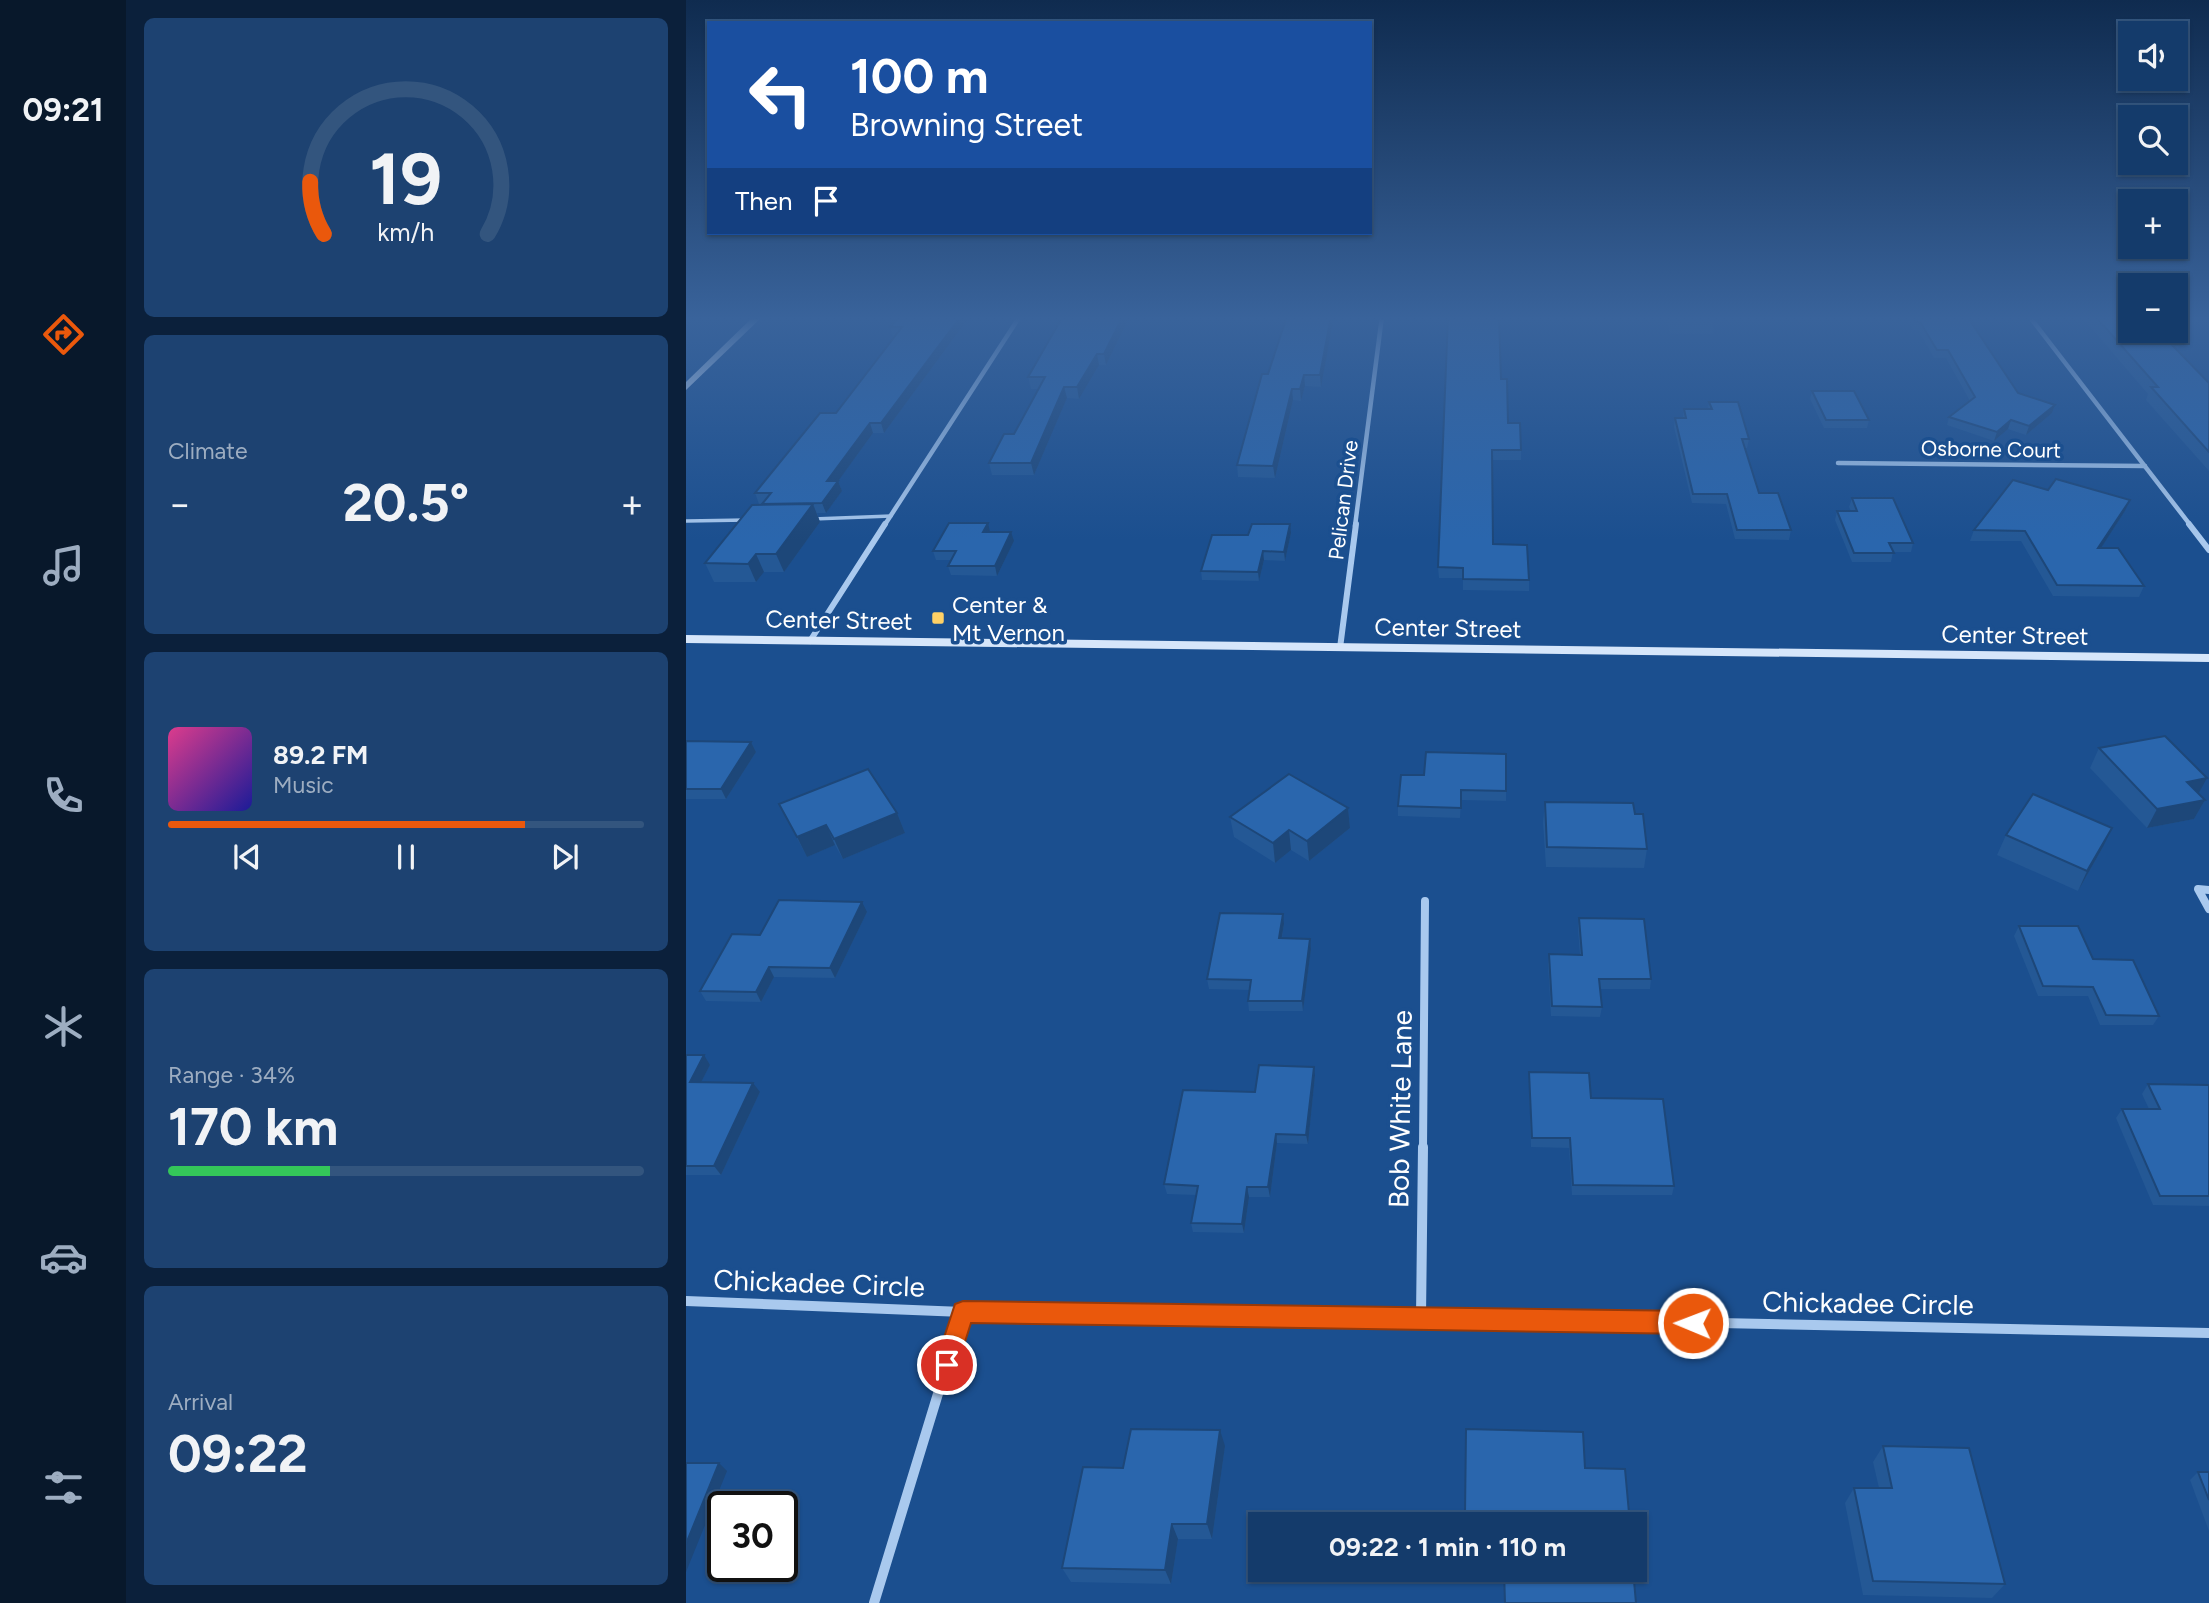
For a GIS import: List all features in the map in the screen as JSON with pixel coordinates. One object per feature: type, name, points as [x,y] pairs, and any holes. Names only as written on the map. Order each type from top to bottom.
[{"type":"main road","name":"Center Street","points":[[686,639],[2209,658]]},
{"type":"street","points":[[810,640],[972,391]]},
{"type":"street","name":"Pelican Drive","points":[[1340,648],[1373,391]]},
{"type":"street","points":[[2087,391],[2209,550]]},
{"type":"street","name":"Osborne Court","points":[[1838,463],[2145,466]]},
{"type":"street","points":[[2209,890],[2198,889],[2209,909]]},
{"type":"street","name":"Bob White Lane","points":[[1421,1317],[1425,901]]},
{"type":"street","name":"Chickadee Circle","points":[[686,1301],[963,1312],[1421,1317],[2209,1333]]},
{"type":"street","points":[[874,1603],[963,1312]]},
{"type":"lane","points":[[808,519],[891,516]]},
{"type":"lane","points":[[686,521],[754,520]]},
{"type":"building","points":[[853,391],[905,391],[881,423],[870,423],[827,481],[838,481],[822,503],[762,504],[771,493],[755,493],[820,413],[836,413]]},
{"type":"building","points":[[1037,391],[1062,391],[1031,463],[989,463],[1004,434],[1014,434]]},
{"type":"building","points":[[1257,391],[1292,391],[1273,466],[1237,465]]},
{"type":"building","points":[[1445,391],[1507,391],[1508,423],[1520,423],[1521,450],[1492,450],[1493,544],[1527,545],[1529,580],[1463,579],[1463,568],[1438,567]]},
{"type":"building","points":[[1812,391],[1854,391],[1869,420],[1826,420]]},
{"type":"building","points":[[1971,391],[2017,391],[2055,405],[2029,426],[2011,420],[1997,432],[1949,417],[1975,397]]},
{"type":"building","points":[[2154,391],[2209,391],[2209,452]]},
{"type":"building","points":[[1709,402],[1738,402],[1749,439],[1742,439],[1759,493],[1778,493],[1791,530],[1737,530],[1727,494],[1693,494],[1675,418],[1686,418],[1684,409],[1712,409]]},
{"type":"building","points":[[2056,479],[2130,500],[2098,548],[2118,548],[2144,586],[2057,585],[2025,531],[1974,530],[2013,480],[2048,490]]},
{"type":"building","points":[[1852,498],[1893,498],[1913,543],[1889,543],[1894,553],[1854,553],[1837,511],[1857,511]]},
{"type":"building","points":[[813,504],[776,554],[756,554],[748,564],[705,563],[752,505]]},
{"type":"building","points":[[949,523],[988,523],[983,532],[1011,532],[995,566],[948,566],[956,551],[933,551]]},
{"type":"building","points":[[1252,524],[1290,524],[1284,552],[1263,551],[1258,572],[1201,571],[1212,535],[1248,535]]},
{"type":"building","points":[[2165,736],[2207,778],[2187,782],[2205,800],[2157,809],[2099,748]]},
{"type":"building","points":[[686,741],[751,742],[721,789],[686,789]]},
{"type":"building","points":[[1426,752],[1506,754],[1506,791],[1461,790],[1461,808],[1398,806],[1401,775],[1424,775]]},
{"type":"building","points":[[868,769],[897,813],[834,839],[826,825],[797,837],[779,804]]},
{"type":"building","points":[[1289,774],[1348,808],[1307,841],[1289,830],[1273,843],[1230,817]]},
{"type":"building","points":[[2033,794],[2112,828],[2087,871],[2006,835]]},
{"type":"building","points":[[1545,802],[1633,803],[1635,814],[1643,814],[1647,849],[1547,847]]},
{"type":"building","points":[[779,900],[862,902],[830,968],[769,967],[756,992],[700,991],[732,934],[760,935]]},
{"type":"building","points":[[1220,913],[1283,914],[1279,938],[1310,939],[1302,1001],[1248,1001],[1251,980],[1207,979]]},
{"type":"building","points":[[1579,918],[1644,919],[1651,979],[1599,979],[1602,1007],[1552,1006],[1549,954],[1582,955]]},
{"type":"building","points":[[2019,926],[2078,926],[2093,959],[2133,960],[2159,1016],[2106,1015],[2093,987],[2043,986]]},
{"type":"building","points":[[686,1055],[704,1055],[690,1082],[753,1083],[714,1166],[686,1166]]},
{"type":"building","points":[[1259,1065],[1314,1067],[1306,1135],[1276,1134],[1268,1187],[1247,1187],[1242,1224],[1191,1223],[1198,1186],[1164,1184],[1183,1090],[1255,1092]]},
{"type":"building","points":[[1529,1072],[1589,1073],[1591,1098],[1663,1099],[1674,1186],[1573,1185],[1570,1138],[1532,1138]]},
{"type":"building","points":[[2148,1084],[2209,1085],[2209,1196],[2160,1196],[2122,1109],[2160,1109]]},
{"type":"building","points":[[1131,1429],[1220,1430],[1207,1524],[1172,1524],[1165,1570],[1062,1568],[1083,1467],[1123,1468]]},
{"type":"building","points":[[1466,1429],[1583,1432],[1585,1468],[1625,1469],[1629,1512],[1465,1512]]},
{"type":"building","points":[[1883,1446],[1969,1448],[2005,1584],[1873,1581],[1854,1488],[1892,1488]]},
{"type":"building","points":[[686,1463],[719,1463],[707,1491],[686,1544]]},
{"type":"building","points":[[2198,1472],[2209,1472],[2209,1500]]},
{"type":"building","points":[[1504,1582],[1634,1582],[1636,1603],[1505,1603]]},
{"type":"place","name":"Center & Mt Vernon","points":[[938,618]]},
{"type":"route","points":[[947,1365],[963,1312],[1693,1323]]}]
